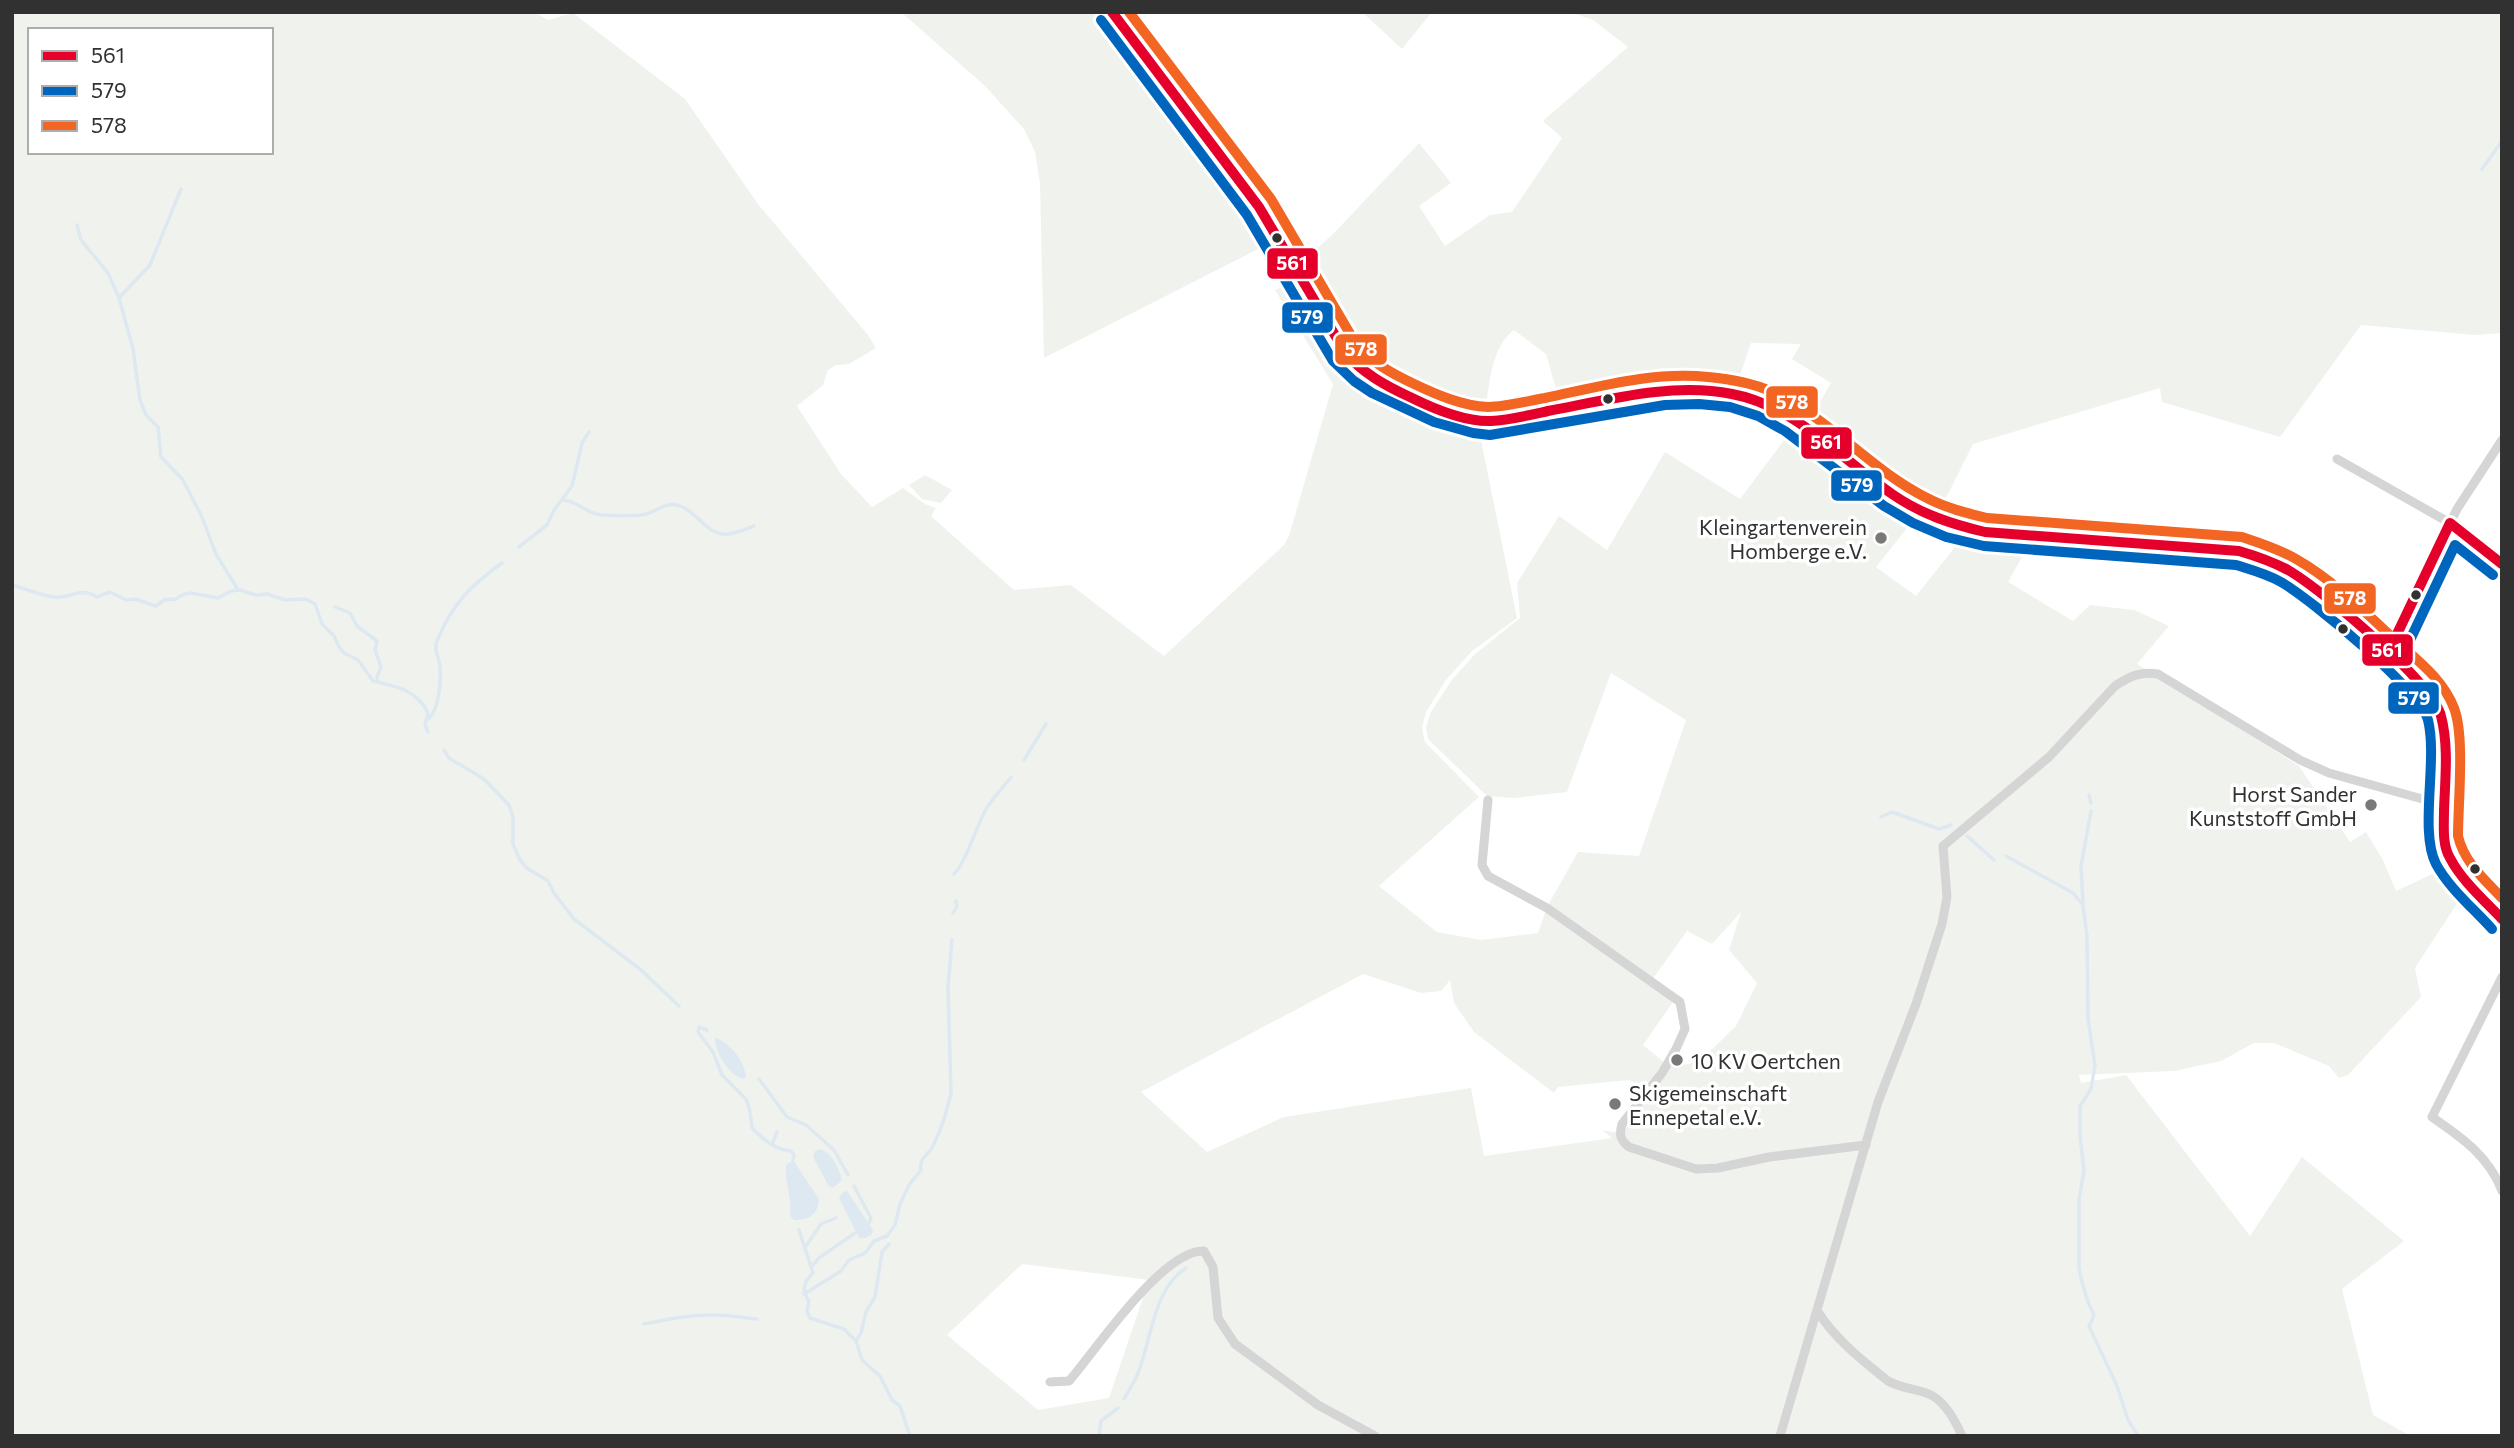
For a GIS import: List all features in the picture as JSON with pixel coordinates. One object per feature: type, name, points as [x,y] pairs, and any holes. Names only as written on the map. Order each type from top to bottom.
[{"type":"street","points":[[1112,12],[1253,197],[1352,361],[1420,401],[1463,418],[1491,421],[1622,397],[1708,391],[1734,395],[1763,403],[1798,424],[1895,498],[1933,518],[1958,527],[1985,532],[2222,549],[2264,558],[2303,578],[2427,689],[2441,713],[2445,740],[2444,837],[2448,856],[2460,874],[2502,919]]},
{"type":"street","points":[[2388,653],[2450,523],[2502,440]]},
{"type":"street","points":[[2337,459],[2450,523],[2502,564]]},
{"type":"street","points":[[1780,1436],[1878,1102],[1916,1004],[1942,923],[1947,897],[1944,846],[2049,757],[2115,686],[2142,672],[2158,674],[2300,760],[2329,773],[2444,805]]},
{"type":"street","points":[[1488,800],[1482,865],[1488,876],[1547,908],[1680,1002],[1685,1029],[1662,1073],[1622,1124],[1622,1141],[1629,1147],[1696,1169],[1866,1145]]},
{"type":"street","points":[[2502,977],[2432,1116],[2464,1138],[2479,1153],[2492,1170],[2502,1191]]},
{"type":"street","points":[[1050,1382],[1069,1381],[1164,1269],[1191,1253],[1204,1251],[1213,1267],[1218,1318],[1235,1344],[1318,1405],[1375,1436]]},
{"type":"street","points":[[1818,1312],[1849,1349],[1888,1381],[1929,1393],[1937,1398],[1962,1436]]},
{"type":"shaded area","points":[[12,12],[534,12],[548,20],[573,13],[685,99],[758,204],[876,348],[849,364],[836,365],[828,370],[823,385],[797,406],[841,474],[872,507],[903,488],[925,504],[936,508],[931,516],[1014,590],[1071,585],[1164,656],[1284,545],[1289,536],[1333,384],[1275,290],[1296,280],[1330,341],[1356,370],[1406,401],[1462,422],[1478,425],[1517,618],[1471,652],[1446,680],[1426,712],[1422,728],[1425,742],[1479,797],[1379,886],[1437,932],[1481,940],[1538,933],[1546,910],[1675,999],[1643,1045],[1670,1067],[1699,1062],[1736,1026],[1757,983],[1729,950],[1741,912],[1712,944],[1687,931],[1652,980],[1548,905],[1578,852],[1639,856],[1686,720],[1611,673],[1567,792],[1514,798],[1487,796],[1428,739],[1426,727],[1431,712],[1451,681],[1475,654],[1520,618],[1517,583],[1559,516],[1607,550],[1665,452],[1740,499],[1793,428],[1916,517],[1876,567],[1916,596],[1966,533],[1979,536],[2029,537],[2030,543],[2008,582],[2073,621],[2090,605],[2134,610],[2169,626],[2137,664],[2299,766],[2350,842],[2366,832],[2383,860],[2396,891],[2443,869],[2462,896],[2415,968],[2421,997],[2348,1075],[2339,1078],[2329,1066],[2274,1043],[2254,1043],[2221,1061],[2174,1071],[2079,1075],[2081,1083],[2126,1075],[2250,1236],[2302,1157],[2404,1241],[2342,1289],[2373,1415],[2411,1436],[12,1436]],"holes":[[[1363,974],[1421,993],[1441,991],[1450,980],[1454,1003],[1474,1032],[1554,1093],[1558,1087],[1629,1080],[1652,1092],[1624,1130],[1602,1130],[1612,1138],[1484,1156],[1471,1088],[1284,1117],[1207,1152],[1141,1092]],[[1022,1264],[1149,1280],[1109,1398],[1038,1410],[947,1335]]]},
{"type":"shaded area","points":[[901,12],[1107,12],[1274,241],[1044,358],[1040,184],[1035,152],[1024,129],[984,85]]},
{"type":"shaded area","points":[[1362,12],[1432,12],[1402,49]]},
{"type":"shaded area","points":[[1569,12],[2502,12],[2502,333],[2475,335],[2361,325],[2280,437],[2162,402],[2160,388],[1973,444],[1938,514],[1913,502],[1807,425],[1831,383],[1792,359],[1801,344],[1751,343],[1735,390],[1702,386],[1617,393],[1560,403],[1546,354],[1514,330],[1500,346],[1496,357],[1485,413],[1464,412],[1445,407],[1388,381],[1353,354],[1330,323],[1299,265],[1335,232],[1419,143],[1451,183],[1419,206],[1445,246],[1490,215],[1512,212],[1562,138],[1543,121],[1628,47],[1593,20]]},
{"type":"shaded area","points":[[925,475],[952,490],[941,503],[922,499],[909,485]]},
{"type":"shaded area","points":[[715,1037],[736,1053],[745,1071],[744,1079],[733,1074],[724,1063],[717,1050]]},
{"type":"shaded area","points":[[820,1149],[831,1157],[841,1175],[842,1180],[833,1188],[828,1185],[813,1157],[815,1151]]},
{"type":"shaded area","points":[[793,1160],[819,1199],[815,1213],[799,1220],[790,1216],[786,1178],[786,1165]]},
{"type":"shaded area","points":[[847,1191],[873,1230],[866,1238],[859,1238],[839,1198]]},
{"type":"waterway","points":[[2482,169],[2502,141]]},
{"type":"waterway","points":[[119,298],[150,265],[181,189]]},
{"type":"waterway","points":[[77,225],[81,240],[108,273],[119,298],[133,349],[140,400],[146,415],[158,427],[161,457],[183,480],[202,517],[216,554],[238,590]]},
{"type":"waterway","points":[[519,547],[547,525],[554,510],[572,486],[582,443],[589,432]]},
{"type":"waterway","points":[[562,500],[596,514],[612,516],[641,515],[668,505],[677,505],[721,534],[735,533],[754,526]]},
{"type":"waterway","points":[[428,719],[435,709],[438,695],[440,668],[436,644],[443,628],[463,597],[502,563]]},
{"type":"waterway","points":[[12,585],[55,597],[80,593],[97,597],[110,592],[126,600],[135,599],[156,606],[164,600],[176,599],[184,594],[218,598],[231,591],[240,590],[285,600],[306,599],[315,604],[322,624],[334,636],[339,647],[344,653],[358,660],[373,681],[398,687],[418,699],[428,713],[425,725],[428,732]]},
{"type":"waterway","points":[[335,607],[350,613],[357,626],[377,641],[375,650],[381,667],[378,682]]},
{"type":"waterway","points":[[1024,760],[1046,724]]},
{"type":"waterway","points":[[444,750],[449,758],[484,779],[509,805],[513,817],[513,844],[527,868],[548,881],[574,919],[640,969],[679,1006]]},
{"type":"waterway","points":[[954,874],[987,808],[1011,777]]},
{"type":"waterway","points":[[2089,795],[2091,803]]},
{"type":"waterway","points":[[2083,903],[2081,866],[2091,811]]},
{"type":"waterway","points":[[1881,817],[1892,812],[1939,829],[1951,825]]},
{"type":"waterway","points":[[1967,836],[1994,860]]},
{"type":"waterway","points":[[2006,856],[2073,893],[2083,905],[2087,936],[2088,1019],[2095,1065],[2091,1089],[2080,1106],[2084,1171],[2079,1199],[2079,1266],[2093,1315],[2089,1326],[2117,1386],[2128,1420],[2138,1436]]},
{"type":"waterway","points":[[953,913],[957,906],[956,901]]},
{"type":"waterway","points":[[804,1294],[841,1271],[849,1260],[865,1253],[874,1241],[887,1236],[895,1225],[900,1204],[909,1185],[921,1170],[923,1159],[939,1134],[951,1093],[948,987],[952,940]]},
{"type":"waterway","points":[[699,1027],[698,1032],[713,1052],[722,1075],[746,1099],[752,1128],[775,1146],[791,1151],[793,1160]]},
{"type":"waterway","points":[[699,1027],[707,1030]]},
{"type":"waterway","points":[[759,1079],[787,1117],[806,1125],[834,1150],[848,1175]]},
{"type":"waterway","points":[[772,1145],[777,1132]]},
{"type":"waterway","points":[[854,1186],[871,1218],[869,1223]]},
{"type":"waterway","points":[[806,1246],[821,1224],[836,1218]]},
{"type":"waterway","points":[[799,1230],[813,1273],[804,1290],[809,1301],[807,1311],[810,1318],[844,1329],[856,1341],[862,1360],[880,1376],[892,1400],[900,1406],[910,1436]]},
{"type":"waterway","points":[[812,1266],[855,1233]]},
{"type":"waterway","points":[[856,1341],[861,1333],[866,1312],[875,1297],[882,1252],[889,1244]]},
{"type":"waterway","points":[[1124,1399],[1138,1374],[1160,1300],[1175,1277],[1186,1268]]},
{"type":"waterway","points":[[644,1324],[699,1315],[757,1319]]},
{"type":"waterway","points":[[1099,1436],[1101,1421],[1118,1408]]},
{"type":"transit line","name":"561","points":[[1112,12],[1259,207],[1345,352],[1375,378],[1419,402],[1460,417],[1491,421],[1663,391],[1732,394],[1777,410],[1817,435],[1892,494],[1925,513],[1948,522],[1985,532],[2239,551],[2264,559],[2304,580],[2374,637],[2433,701],[2441,716],[2445,739],[2446,847],[2461,875],[2502,919]]},
{"type":"transit line","name":"578","points":[[1129,12],[1271,199],[1356,344],[1382,366],[1421,387],[1459,402],[1488,407],[1517,404],[1647,378],[1688,376],[1739,381],[1762,388],[1791,402],[1906,486],[1934,502],[1956,510],[1987,518],[2242,537],[2283,552],[2310,567],[2348,596],[2420,663],[2436,679],[2449,698],[2454,708],[2459,735],[2458,836],[2470,862],[2502,898]]},
{"type":"transit line","name":"579","points":[[1101,20],[1247,215],[1333,361],[1354,381],[1372,393],[1434,422],[1490,435],[1665,405],[1730,407],[1758,416],[1785,431],[1884,506],[1913,523],[1946,537],[1984,546],[2236,565],[2281,582],[2363,646],[2421,706],[2428,720],[2431,736],[2431,850],[2436,864],[2448,881],[2492,929]]},
{"type":"transit line","name":"561","points":[[2388,653],[2450,523],[2502,564]]},
{"type":"transit line","name":"579","points":[[2401,659],[2455,545],[2493,575]]},
{"type":"place","name":"Kleingartenverein Homberge e.V.","points":[[1881,538]]},
{"type":"place","name":"Horst Sander Kunststoff GmbH","points":[[2371,805]]},
{"type":"place","name":"10 KV Oertchen","points":[[1677,1060]]},
{"type":"place","name":"Skigemeinschaft Ennepetal e.V.","points":[[1615,1104]]}]
